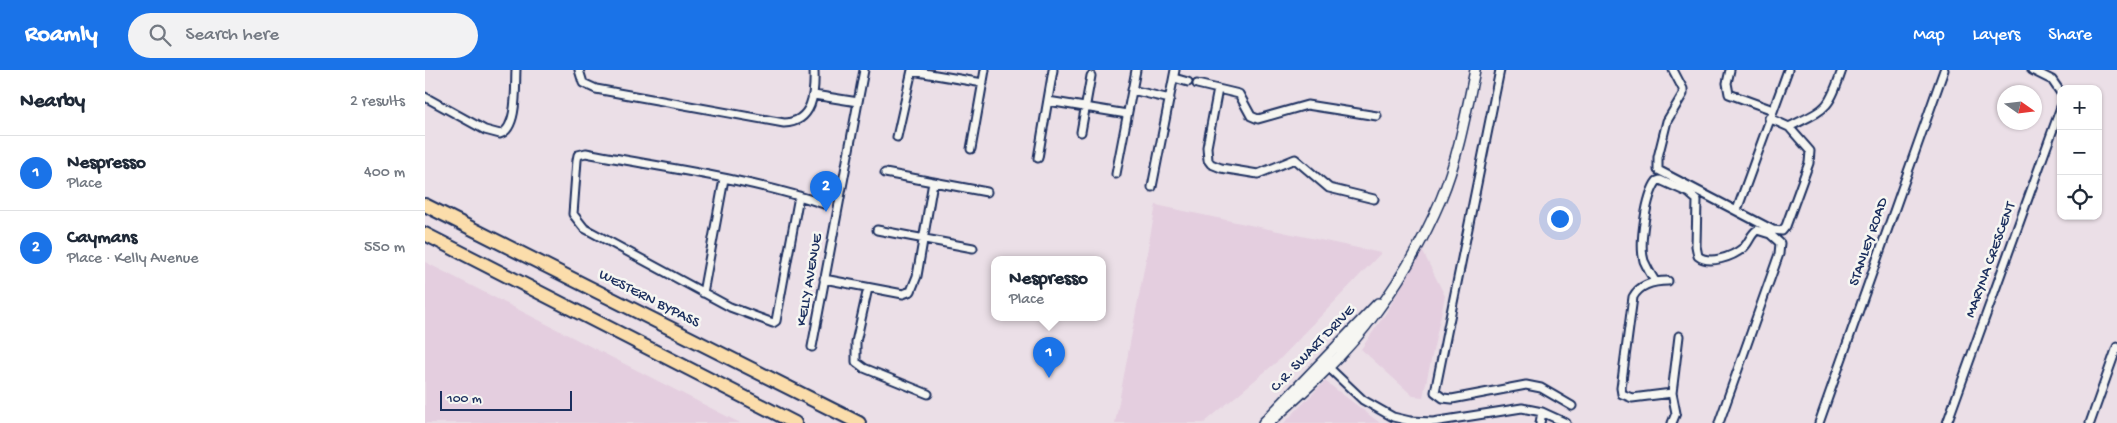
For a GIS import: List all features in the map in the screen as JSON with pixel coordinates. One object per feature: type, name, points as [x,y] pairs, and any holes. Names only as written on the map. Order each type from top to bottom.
[{"type":"highway","name":"WESTERN BYPASS","points":[[425,205],[859,423]]},
{"type":"highway","points":[[425,234],[795,423]]},
{"type":"street","points":[[425,97],[485,130],[497,134],[505,132],[512,119],[516,70]]},
{"type":"street","points":[[579,70],[583,83],[596,89],[784,123],[802,119],[814,95],[814,70]]},
{"type":"street","name":"KELLY AVENUE","points":[[812,347],[824,279],[830,206],[858,102],[864,70]]},
{"type":"street","points":[[897,137],[912,70],[983,84]]},
{"type":"street","points":[[971,150],[985,70]]},
{"type":"street","points":[[1038,158],[1053,70]]},
{"type":"street","points":[[1116,174],[1136,70]]},
{"type":"street","points":[[1152,187],[1175,70]]},
{"type":"street","name":"C.R. SWART DRIVE","points":[[1263,423],[1366,325],[1409,261],[1441,198],[1456,152],[1475,70]]},
{"type":"street","points":[[1500,70],[1435,392],[1443,398],[1452,400],[1519,386],[1533,386],[1573,406]]},
{"type":"street","points":[[1673,70],[1683,89],[1683,94],[1667,121],[1658,157],[1659,170],[1773,230],[1783,230],[1811,155],[1807,145],[1789,127],[1769,118]]},
{"type":"street","points":[[1731,70],[1727,83],[1729,94],[1773,110]]},
{"type":"street","points":[[1737,210],[1788,70]]},
{"type":"street","points":[[1789,127],[1817,113],[1829,104],[1842,70]]},
{"type":"street","name":"STANLEY ROAD","points":[[1819,423],[1944,70]]},
{"type":"street","points":[[2032,70],[2052,80],[2057,87]]},
{"type":"street","points":[[1081,132],[1091,76]]},
{"type":"street","points":[[1174,78],[1188,82]]},
{"type":"street","points":[[1197,84],[1239,94],[1251,116],[1257,120],[1307,105],[1377,116]]},
{"type":"street","points":[[1217,89],[1207,147],[1208,160],[1211,164],[1221,168],[1258,174],[1295,159],[1329,188],[1374,199]]},
{"type":"street","points":[[1132,90],[1170,98]]},
{"type":"street","points":[[814,95],[858,102]]},
{"type":"street","points":[[1048,101],[1127,114]]},
{"type":"street","name":"MARYNA CRESCENT","points":[[1947,423],[2057,118]]},
{"type":"street","points":[[799,196],[774,322],[771,323],[703,293],[579,223],[573,214],[577,160],[578,155],[585,153],[724,179],[799,196],[830,206]]},
{"type":"street","points":[[885,173],[987,192]]},
{"type":"street","points":[[703,293],[724,179]]},
{"type":"street","points":[[1655,281],[1644,261],[1642,238],[1651,190],[1657,181],[1661,180],[1689,193],[1697,200],[1696,246],[1698,256],[1703,260],[1714,260],[1742,249],[1751,235],[1757,230],[1770,234],[1780,243],[1779,254],[1719,423]]},
{"type":"street","points":[[824,279],[868,288],[907,293],[917,276],[933,182]]},
{"type":"street","points":[[877,230],[973,248]]},
{"type":"street","points":[[1668,281],[1655,281],[1641,287],[1633,297],[1621,391],[1624,396],[1632,398],[1672,393]]},
{"type":"street","points":[[868,288],[856,342],[856,362],[863,368],[928,394]]},
{"type":"street","points":[[1672,423],[1676,409],[1672,393],[1679,336]]},
{"type":"street","points":[[2090,423],[2117,347]]},
{"type":"street","points":[[1325,363],[1363,400],[1393,417],[1410,422],[1433,422],[1513,408],[1542,412],[1566,423]]},
{"type":"street","name":"C.R. SWART DRIVE","points":[[1269,423],[1325,363]]},
{"type":"street","points":[[1540,423],[1542,412]]},
{"type":"shaded area","points":[[1156,205],[1381,253],[1279,360],[1204,423],[1115,423]]},
{"type":"shaded area","points":[[1422,250],[1445,296],[1423,397],[1413,396],[1361,349],[1386,313]]},
{"type":"shaded area","points":[[425,262],[740,423],[425,423]]},
{"type":"shaded area","points":[[1325,381],[1380,423],[1284,423]]},
{"type":"place","name":"Caymans","points":[[826,212]]},
{"type":"place","name":"Nespresso","points":[[1049,378]]}]
